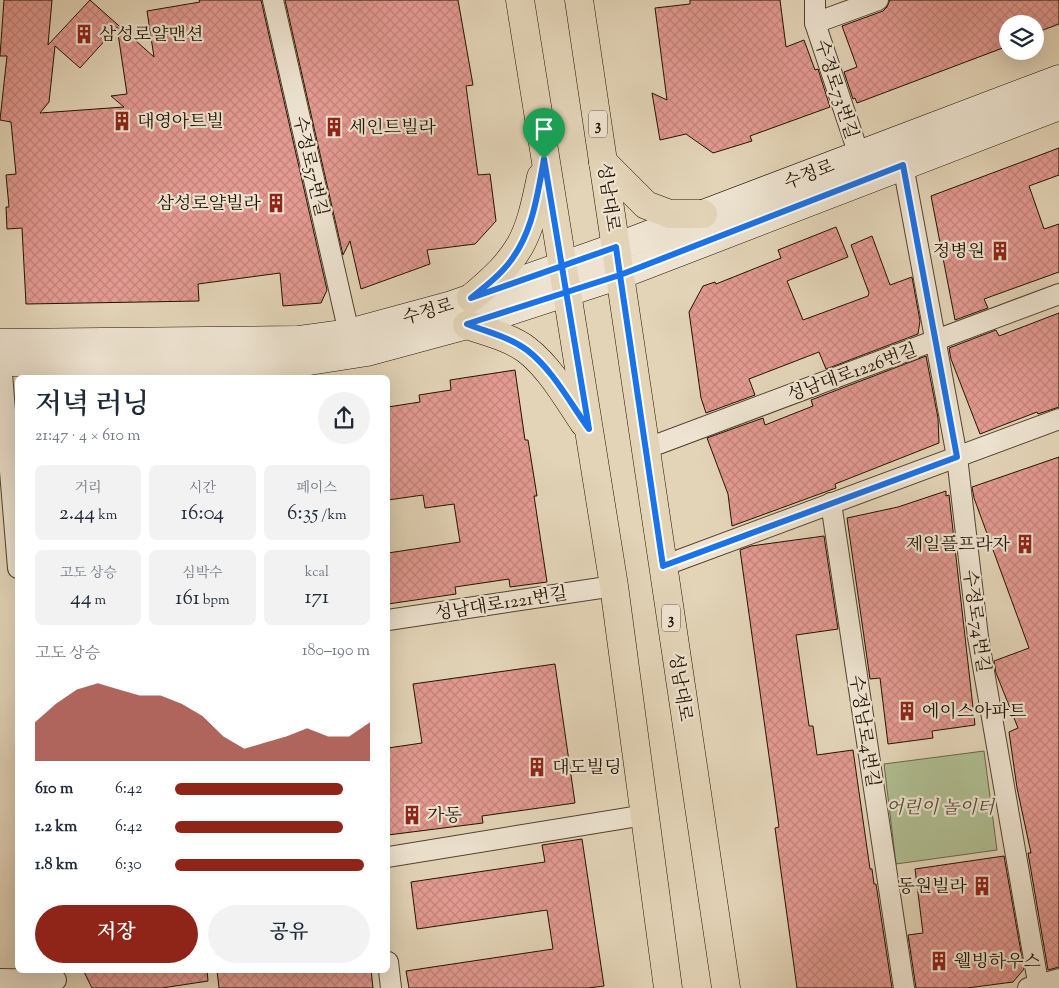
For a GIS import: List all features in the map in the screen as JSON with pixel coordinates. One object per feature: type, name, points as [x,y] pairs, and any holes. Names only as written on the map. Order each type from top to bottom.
[{"type":"main road","points":[[520,0],[561,266],[614,586],[668,988]]},
{"type":"main road","name":"성남대로","points":[[580,0],[726,988]]},
{"type":"main road","name":"수정로","points":[[0,348],[304,370],[367,352],[469,311],[561,266],[859,156],[1059,79]]},
{"type":"main road","name":"수정로","points":[[0,348],[298,340],[349,333],[567,294],[1059,106]]},
{"type":"main road","points":[[544,159],[532,222],[518,251],[469,311],[507,339],[527,350],[546,369],[589,429]]},
{"type":"main road","points":[[603,162],[646,205],[670,214],[702,214]]},
{"type":"street","name":"수정로57번길","points":[[273,0],[349,333]]},
{"type":"street","name":"수정로73번길","points":[[815,0],[815,23],[859,156]]},
{"type":"street","name":"수정로73번길","points":[[815,23],[878,0]]},
{"type":"street","name":"수정로74번길","points":[[903,165],[934,341],[957,457],[978,637],[1035,987]]},
{"type":"street","name":"성남대로1226번길","points":[[645,449],[1059,294]]},
{"type":"street","points":[[0,348],[15,531]]},
{"type":"street","points":[[663,566],[1059,419]]},
{"type":"street","name":"수정남로4번길","points":[[831,504],[904,988]]},
{"type":"street","name":"성남대로1221번길","points":[[390,620],[614,586]]},
{"type":"street","points":[[390,857],[645,815]]},
{"type":"street","points":[[389,973],[391,988]]},
{"type":"street","points":[[0,979],[58,979]]},
{"type":"street","points":[[1035,987],[1059,979]]},
{"type":"green space","name":"어린이 놀이터","points":[[984,751],[997,850],[896,864],[884,764]]},
{"type":"building","points":[[4,0],[52,0],[48,45],[90,0],[154,57],[147,11],[200,2],[199,0],[261,0],[327,290],[321,303],[283,306],[280,273],[198,284],[199,301],[26,304],[22,228],[7,229],[6,207],[9,207],[6,175],[16,174],[11,122],[0,120],[7,56],[0,56]],"holes":[[[117,27],[127,94],[111,96],[124,107],[40,113],[49,102],[55,46],[80,68]]]},
{"type":"building","points":[[285,0],[458,0],[473,85],[466,86],[478,175],[490,174],[496,221],[475,244],[427,250],[430,264],[361,289],[350,241],[343,255]]},
{"type":"building","points":[[690,0],[780,0],[786,47],[804,40],[815,70],[818,69],[830,107],[750,136],[752,141],[713,153],[686,134],[660,140],[652,93],[667,100],[655,8],[690,4]]},
{"type":"building","points":[[890,0],[1059,0],[1059,24],[1044,30],[1044,15],[999,15],[999,49],[857,103],[855,98],[853,99],[844,72],[857,67],[842,26],[883,11]]},
{"type":"building","name":"정병원","points":[[1059,148],[1059,175],[1029,186],[1044,229],[1059,224],[1059,272],[984,299],[988,308],[955,320],[931,196]]},
{"type":"building","points":[[836,227],[848,257],[787,281],[803,320],[868,296],[869,293],[851,245],[872,236],[890,285],[912,277],[920,321],[918,334],[826,369],[819,352],[749,379],[755,395],[706,413],[701,398],[689,312],[703,286],[715,282],[716,284],[781,258],[778,250]]},
{"type":"building","points":[[1059,313],[1059,407],[1038,414],[1037,412],[980,434],[951,359],[949,348],[996,330],[999,336]]},
{"type":"building","points":[[926,356],[938,418],[939,443],[835,484],[836,488],[732,526],[728,494],[707,438],[763,418],[765,425],[813,406],[811,400]]},
{"type":"building","points":[[515,370],[525,440],[528,440],[537,496],[534,496],[547,582],[510,587],[509,579],[455,587],[456,594],[390,604],[390,553],[460,542],[454,504],[425,508],[423,495],[390,500],[390,407],[420,402],[419,395],[451,390],[450,380]]},
{"type":"building","points":[[1059,457],[1059,967],[1048,970],[1028,853],[1031,853],[1017,788],[1009,732],[1018,728],[996,673],[994,661],[1029,648],[974,498],[972,487]]},
{"type":"building","points":[[946,491],[946,496],[949,495],[975,725],[932,731],[933,738],[888,744],[880,678],[870,679],[847,518],[898,507]]},
{"type":"building","points":[[824,536],[838,629],[796,635],[809,726],[813,726],[817,755],[853,750],[870,869],[872,869],[874,884],[876,884],[892,988],[797,988],[775,828],[779,827],[740,550],[751,546]]},
{"type":"building","points":[[555,664],[575,803],[482,816],[483,823],[390,835],[390,748],[422,743],[413,684]]},
{"type":"building","points":[[582,839],[604,986],[588,988],[409,988],[406,971],[553,949],[547,910],[417,929],[411,882],[545,862],[542,845]]},
{"type":"building","points":[[1004,856],[1024,969],[1013,982],[967,988],[916,988],[908,935],[923,933],[915,869]]},
{"type":"building","points":[[84,973],[207,973],[208,981],[162,988],[92,988]]},
{"type":"building","points":[[217,973],[371,973],[373,988],[219,988]]},
{"type":"place","name":"삼성로얄맨션","points":[[84,34]]},
{"type":"place","name":"대영아트빌","points":[[122,121]]},
{"type":"place","name":"세인트빌라","points":[[334,127]]},
{"type":"place","name":"삼성로얄빌라","points":[[276,203]]},
{"type":"place","name":"정병원","points":[[1000,251]]},
{"type":"place","name":"제일플프라자","points":[[1025,544]]},
{"type":"place","name":"에이스아파트","points":[[907,711]]},
{"type":"place","name":"대도빌딩","points":[[537,767]]},
{"type":"place","name":"가동","points":[[412,815]]},
{"type":"place","name":"동원빌라","points":[[982,886]]},
{"type":"place","name":"웰빙하우스","points":[[939,961]]},
{"type":"route","points":[[544,159],[532,222],[518,251],[503,270],[471,298],[561,266],[616,247],[620,275],[903,165],[934,341],[957,457],[663,566],[620,275],[567,294],[467,324],[507,339],[527,350],[546,369],[589,429],[567,294],[561,266],[544,159]]}]
